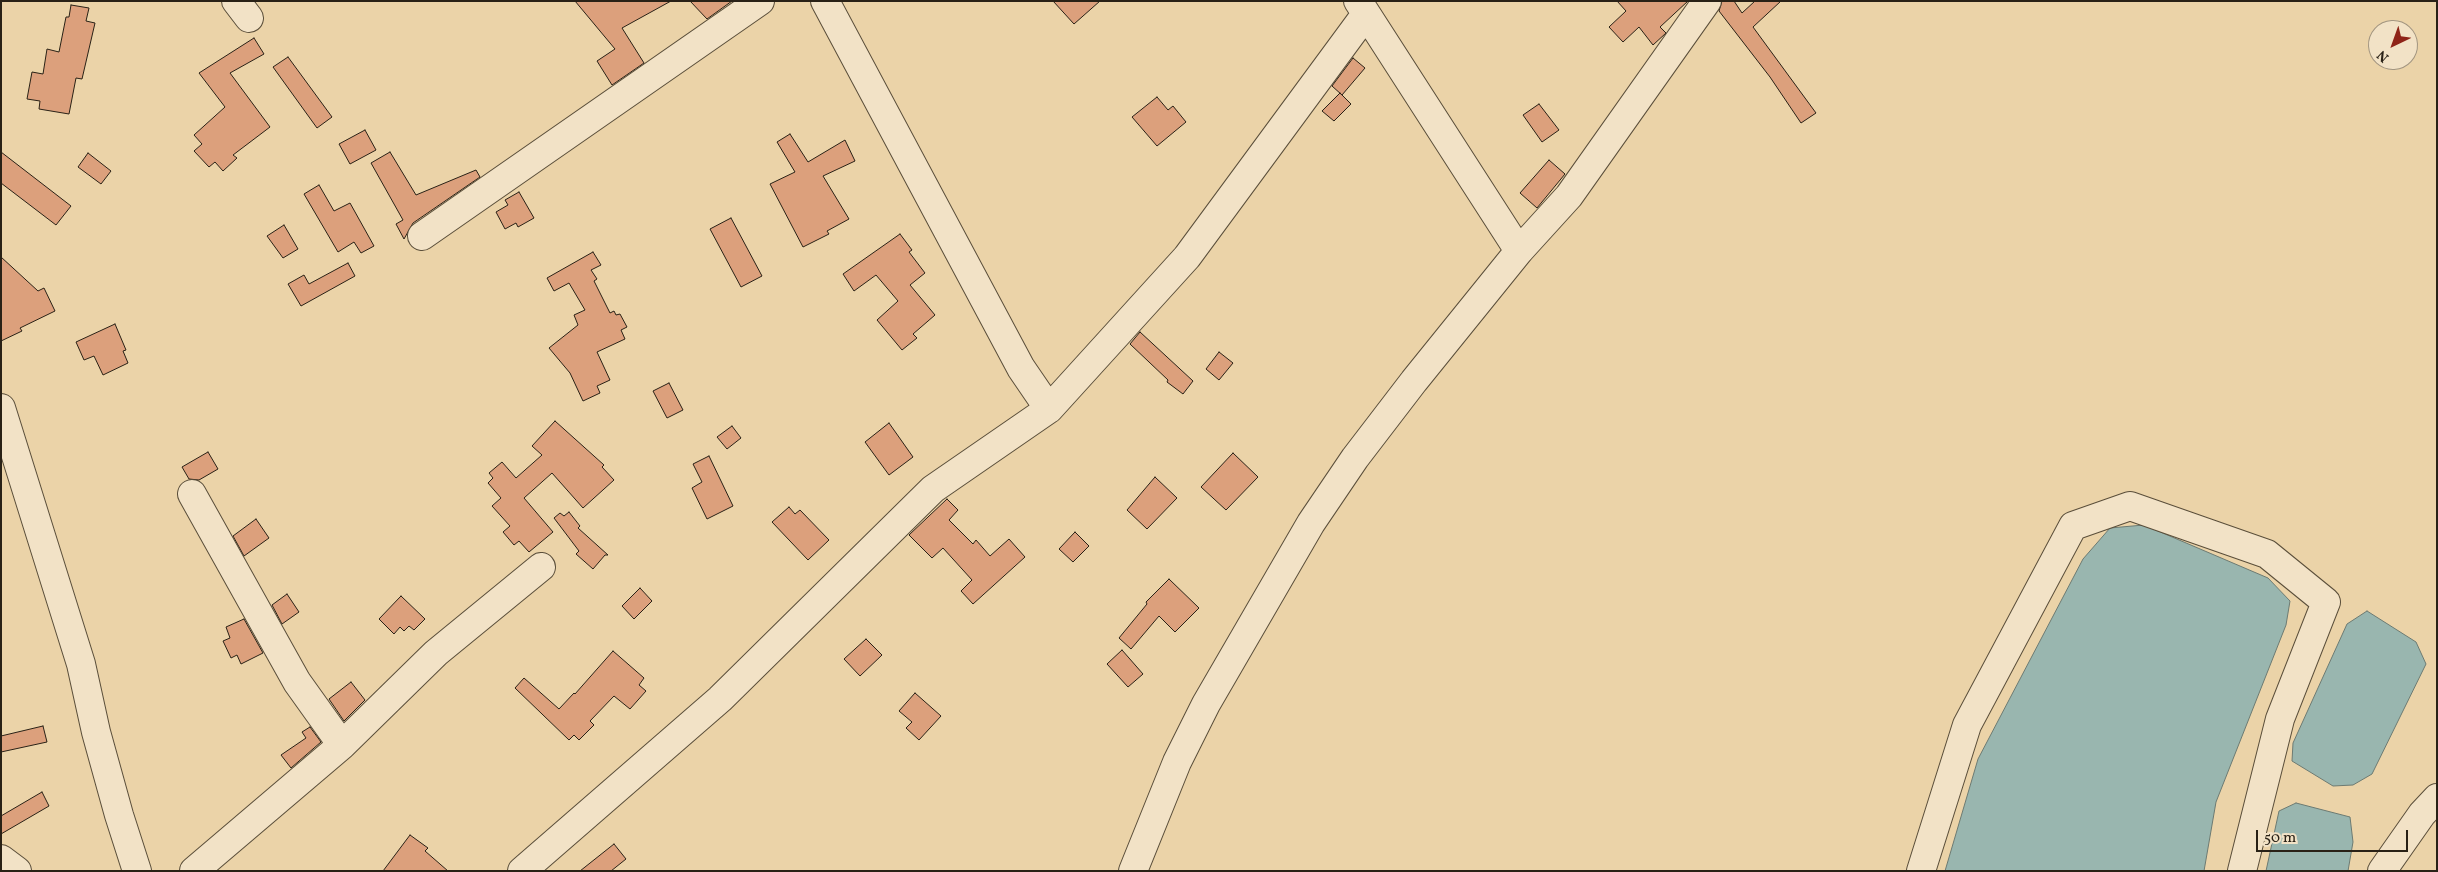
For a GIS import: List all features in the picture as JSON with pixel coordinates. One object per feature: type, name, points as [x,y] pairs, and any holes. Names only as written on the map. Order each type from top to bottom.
[{"type":"street","points":[[422,236],[760,1]]},
{"type":"street","points":[[825,1],[1021,368],[1049,409]]},
{"type":"street","points":[[1133,871],[1176,762],[1206,704],[1311,523],[1355,458],[1402,396],[1518,251],[1569,196],[1707,1]]},
{"type":"street","points":[[522,871],[720,699],[934,489],[1049,409],[1187,257],[1362,8],[1518,251]]},
{"type":"street","points":[[1,408],[82,664],[96,732],[119,816],[137,871]]},
{"type":"street","points":[[192,494],[297,682],[342,745]]},
{"type":"street","points":[[1921,871],[1967,725],[2073,526],[2130,506],[2267,554],[2326,602],[2280,719],[2242,871]]},
{"type":"street","points":[[194,871],[342,745],[436,653],[541,567]]},
{"type":"street","points":[[2382,871],[2422,814],[2437,798]]},
{"type":"street","points":[[1,859],[16,871]]},
{"type":"water","points":[[2144,525],[2268,578],[2290,601],[2286,625],[2216,802],[2204,871],[1945,871],[1978,759],[2083,559],[2110,528]]},
{"type":"water","points":[[2367,611],[2416,642],[2426,664],[2372,774],[2353,785],[2333,786],[2292,761],[2293,743],[2347,624]]},
{"type":"water","points":[[2296,803],[2350,817],[2353,842],[2348,871],[2266,871],[2279,811]]},
{"type":"building","points":[[575,1],[671,1],[622,28],[644,63],[612,85],[597,61],[615,49]]},
{"type":"building","points":[[690,1],[732,1],[707,19]]},
{"type":"building","points":[[1053,1],[1100,1],[1074,24]]},
{"type":"building","points":[[1617,1],[1688,1],[1660,27],[1666,33],[1653,45],[1639,27],[1623,42],[1609,27],[1626,11]]},
{"type":"building","points":[[1722,1],[1734,1],[1742,13],[1755,1],[1781,1],[1753,27],[1816,113],[1801,123],[1770,77],[1719,11]]},
{"type":"building","points":[[71,5],[89,8],[86,21],[95,23],[82,79],[76,78],[69,114],[39,109],[40,101],[27,99],[32,72],[43,74],[47,49],[59,52],[66,17],[69,17]]},
{"type":"building","points":[[254,38],[264,54],[230,73],[270,127],[233,155],[237,158],[223,171],[215,162],[209,167],[194,151],[202,144],[194,135],[225,107],[199,73]]},
{"type":"building","points":[[288,57],[332,117],[317,128],[273,67]]},
{"type":"building","points":[[1353,58],[1365,68],[1342,95],[1332,86]]},
{"type":"building","points":[[1340,93],[1351,104],[1334,121],[1322,111]]},
{"type":"building","points":[[1157,97],[1168,110],[1173,106],[1186,122],[1157,146],[1132,117]]},
{"type":"building","points":[[1539,104],[1559,130],[1542,142],[1523,115]]},
{"type":"building","points":[[365,130],[376,150],[350,164],[339,144]]},
{"type":"building","points":[[790,134],[808,162],[845,140],[855,161],[823,176],[849,219],[827,231],[829,234],[803,247],[770,184],[795,172],[777,142]]},
{"type":"building","points":[[1,152],[71,206],[56,225],[1,183]]},
{"type":"building","points":[[390,152],[416,195],[476,170],[480,177],[413,223],[404,239],[396,224],[403,220],[371,163]]},
{"type":"building","points":[[88,153],[111,171],[101,184],[78,167]]},
{"type":"building","points":[[1549,160],[1565,174],[1537,208],[1520,193]]},
{"type":"building","points":[[319,185],[334,211],[350,203],[374,246],[361,253],[354,242],[338,252],[304,194]]},
{"type":"building","points":[[519,192],[534,218],[518,227],[516,223],[505,229],[496,212],[508,205],[505,200]]},
{"type":"building","points":[[731,218],[762,276],[741,287],[710,229]]},
{"type":"building","points":[[284,225],[298,249],[283,258],[267,236]]},
{"type":"building","points":[[900,234],[912,250],[909,252],[925,273],[910,285],[935,315],[913,334],[917,338],[902,350],[877,320],[898,301],[876,275],[854,291],[843,274]]},
{"type":"building","points":[[593,252],[601,265],[591,270],[597,279],[594,281],[610,313],[614,311],[616,315],[620,314],[627,327],[621,330],[625,339],[597,352],[610,380],[597,386],[600,393],[583,401],[570,373],[549,348],[578,325],[574,315],[585,310],[569,283],[554,291],[547,278]]},
{"type":"building","points":[[1,257],[38,291],[44,288],[55,311],[20,328],[22,331],[1,341]]},
{"type":"building","points":[[348,263],[355,276],[301,306],[288,284],[304,275],[309,284]]},
{"type":"building","points":[[115,324],[126,350],[123,351],[128,363],[103,375],[94,356],[84,360],[76,342]]},
{"type":"building","points":[[1140,332],[1193,381],[1183,394],[1167,382],[1168,380],[1130,344]]},
{"type":"building","points":[[1219,352],[1233,363],[1219,380],[1206,369]]},
{"type":"building","points":[[669,383],[683,410],[667,418],[653,391]]},
{"type":"building","points":[[555,421],[604,465],[602,467],[614,480],[583,508],[552,473],[524,498],[553,532],[529,552],[519,541],[514,545],[503,532],[510,526],[492,506],[501,498],[488,483],[493,478],[489,473],[502,462],[516,478],[542,455],[532,446]]},
{"type":"building","points":[[889,423],[913,457],[889,475],[865,442]]},
{"type":"building","points":[[732,426],[741,438],[727,449],[717,437]]},
{"type":"building","points":[[208,452],[218,469],[199,480],[189,479],[182,467]]},
{"type":"building","points":[[1233,453],[1258,477],[1226,510],[1201,487]]},
{"type":"building","points":[[709,456],[733,506],[707,519],[692,488],[702,482],[693,464]]},
{"type":"building","points":[[1155,477],[1177,498],[1147,529],[1127,510]]},
{"type":"building","points":[[947,499],[958,510],[949,520],[973,544],[976,540],[990,556],[1009,539],[1025,557],[973,604],[961,591],[972,580],[943,548],[932,558],[909,535]]},
{"type":"building","points":[[789,507],[795,514],[800,510],[829,540],[808,560],[772,522]]},
{"type":"building","points":[[569,512],[580,526],[578,528],[608,555],[605,555],[593,569],[576,554],[579,551],[554,518],[560,513],[564,516]]},
{"type":"building","points":[[256,519],[269,538],[244,556],[233,536]]},
{"type":"building","points":[[1075,532],[1089,546],[1073,562],[1059,549]]},
{"type":"building","points":[[1169,579],[1199,608],[1175,632],[1159,616],[1131,649],[1119,638],[1147,604],[1146,602]]},
{"type":"building","points":[[640,588],[652,601],[634,619],[622,606]]},
{"type":"building","points":[[287,594],[299,612],[282,624],[272,605]]},
{"type":"building","points":[[401,596],[425,619],[414,630],[409,626],[404,631],[400,627],[394,634],[379,619]]},
{"type":"building","points":[[244,619],[263,653],[241,664],[237,655],[231,658],[223,641],[230,638],[226,627]]},
{"type":"building","points":[[866,639],[882,655],[860,676],[844,659]]},
{"type":"building","points":[[1122,650],[1143,674],[1128,687],[1107,664]]},
{"type":"building","points":[[613,651],[644,678],[639,685],[646,691],[630,709],[614,696],[590,721],[594,725],[579,740],[574,735],[569,740],[515,688],[524,678],[559,709]]},
{"type":"building","points":[[351,682],[365,700],[344,721],[329,699]]},
{"type":"building","points":[[915,693],[941,716],[919,740],[906,728],[912,722],[899,711]]},
{"type":"building","points":[[43,726],[47,742],[1,752],[1,736]]},
{"type":"building","points":[[310,727],[321,742],[291,768],[281,755],[306,738],[302,732]]},
{"type":"building","points":[[42,792],[49,806],[1,834],[1,816]]},
{"type":"building","points":[[410,835],[428,848],[425,851],[448,871],[383,871]]},
{"type":"building","points":[[614,844],[626,859],[611,871],[580,871]]}]
